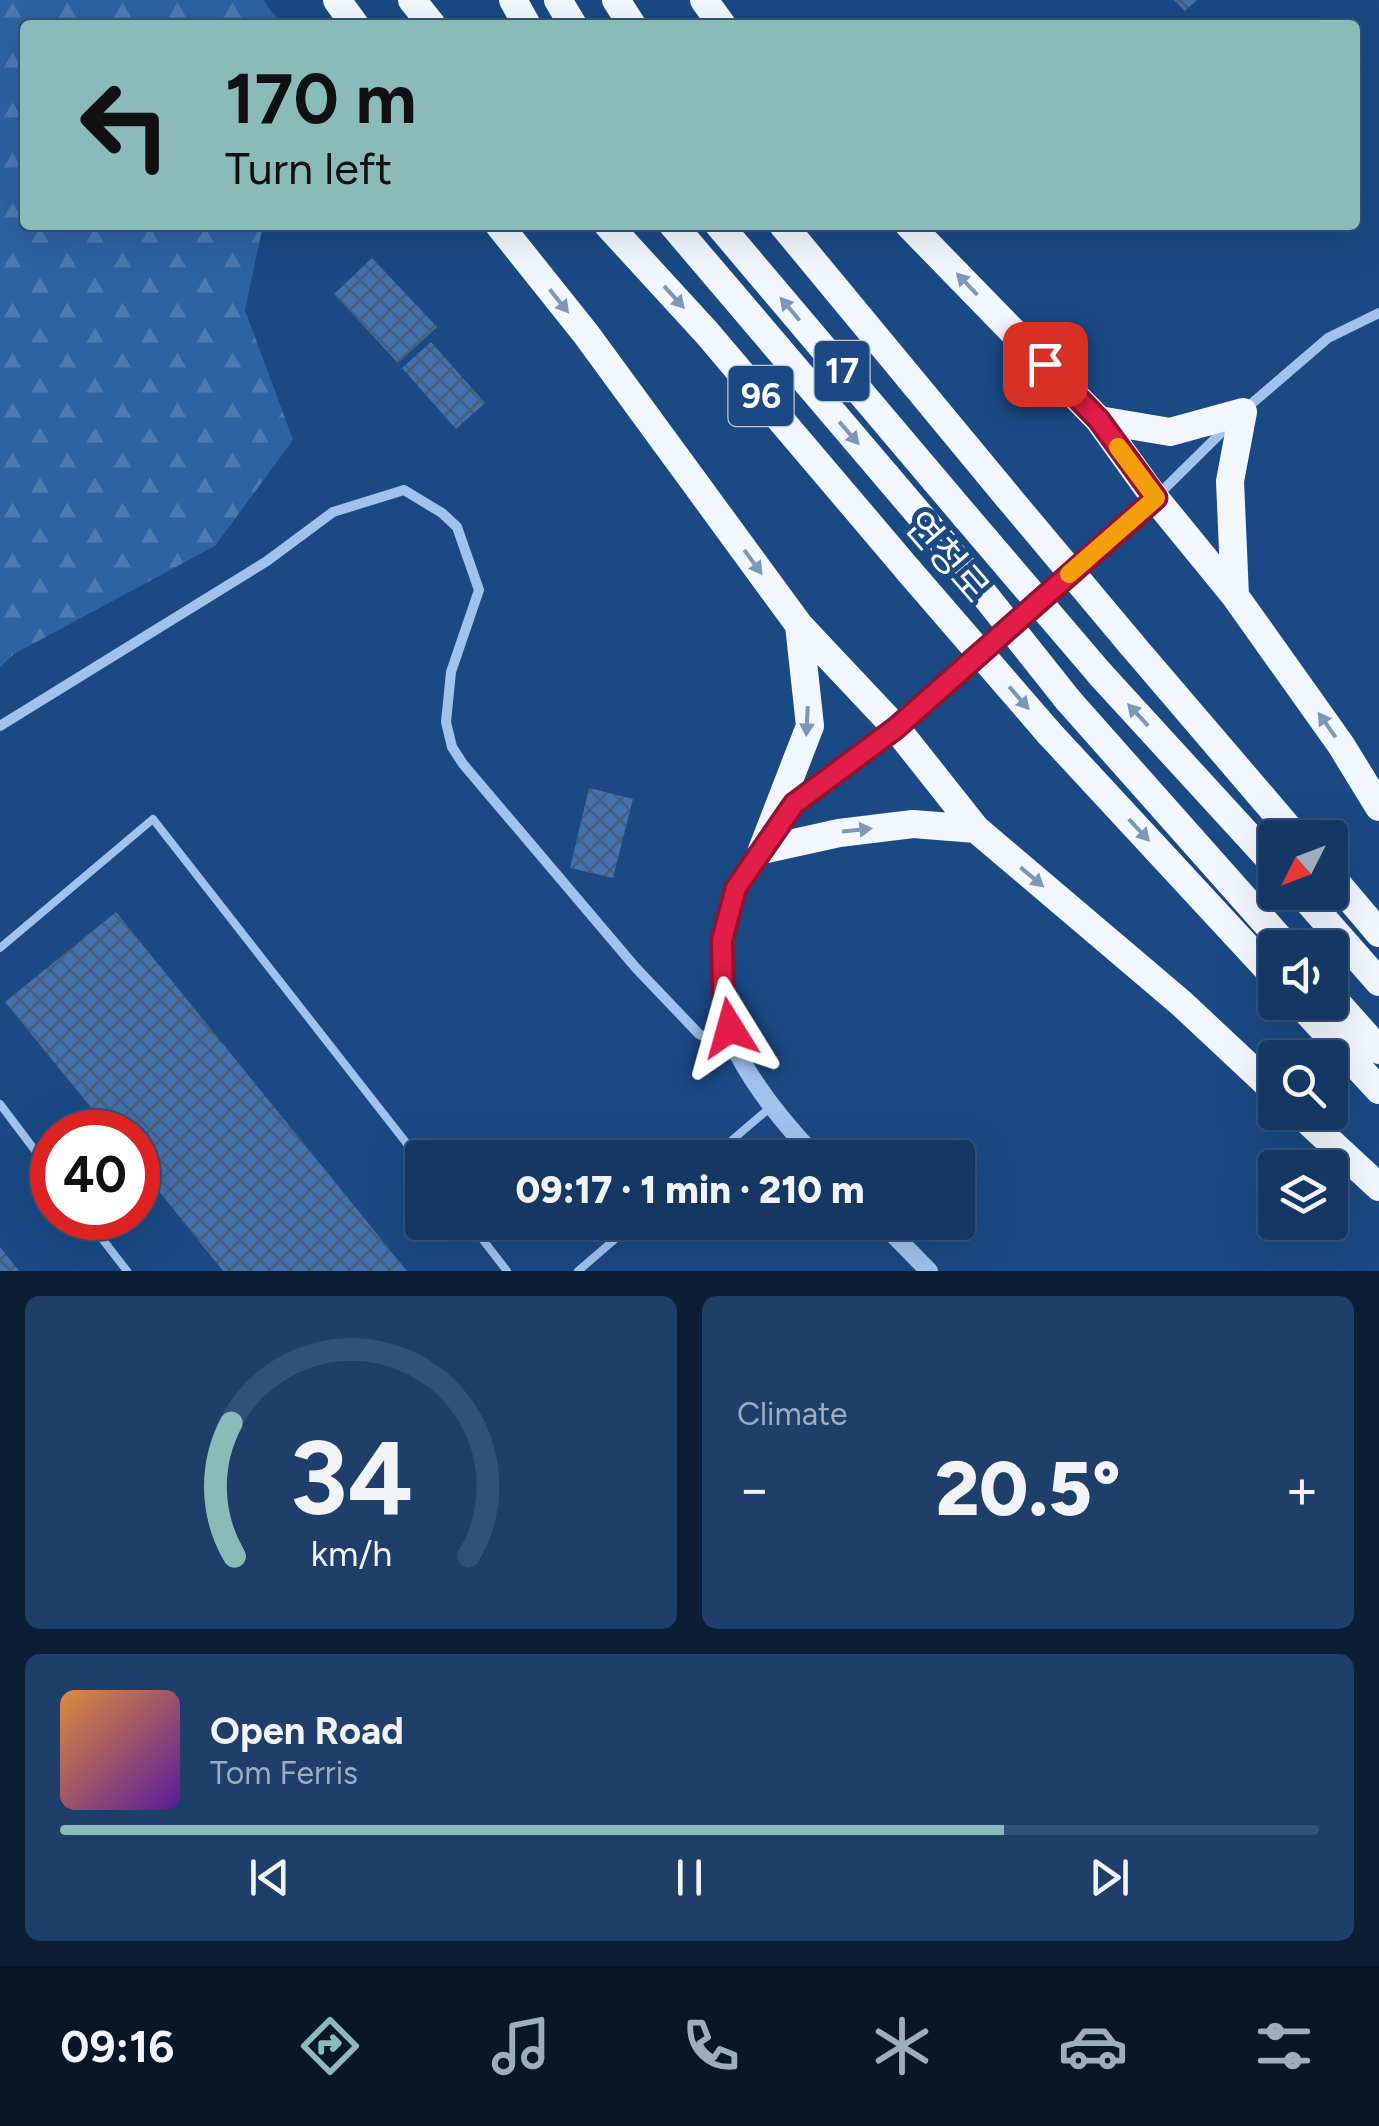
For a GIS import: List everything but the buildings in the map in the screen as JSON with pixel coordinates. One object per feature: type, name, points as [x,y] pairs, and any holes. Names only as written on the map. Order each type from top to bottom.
[{"type":"highway","points":[[412,0],[428,20]]},
{"type":"highway","points":[[502,230],[586,334],[798,625],[896,728],[976,830],[1181,1003],[1258,1075]]},
{"type":"highway","name":"연청로","points":[[613,230],[706,333],[1049,733],[1258,959]]},
{"type":"highway","name":"연청로","points":[[677,230],[941,540],[1068,700],[1272,930]]},
{"type":"highway","name":"연청로","points":[[723,230],[1101,675],[1258,846]]},
{"type":"highway","points":[[787,230],[1283,820]]},
{"type":"highway","points":[[914,230],[1099,420],[1236,596],[1379,807]]},
{"type":"highway","points":[[1099,420],[1170,432],[1242,412],[1230,480],[1236,596]]},
{"type":"highway","points":[[762,850],[810,726],[798,625]]},
{"type":"highway","points":[[762,850],[839,832],[913,824],[976,830]]},
{"type":"highway","points":[[1348,897],[1379,932]]},
{"type":"highway","points":[[1316,910],[1379,982]]},
{"type":"highway","points":[[1348,1015],[1379,1050]]},
{"type":"highway","points":[[1315,1020],[1379,1090]]},
{"type":"highway","points":[[1317,1130],[1379,1187]]},
{"type":"street","points":[[801,1140],[772,1106],[736,1051],[723,990],[722,940],[736,888],[794,804],[896,728],[1156,498],[1242,412],[1328,338],[1379,313]]},
{"type":"street","points":[[0,726],[267,561],[333,512],[404,490],[458,527],[479,590],[452,672],[446,722],[452,746],[463,764],[636,968],[700,1034],[736,1051]]},
{"type":"street","points":[[899,1240],[929,1271]]},
{"type":"lane","points":[[0,948],[153,819],[405,1141]]},
{"type":"lane","points":[[0,1104],[30,1144]]},
{"type":"lane","points":[[733,1140],[772,1106]]},
{"type":"lane","points":[[103,1240],[127,1271]]},
{"type":"lane","points":[[483,1240],[507,1271]]},
{"type":"lane","points":[[578,1271],[614,1240]]},
{"type":"green space","points":[[0,0],[263,0],[278,20],[20,20],[20,230],[262,230],[245,310],[293,440],[215,546],[14,654],[0,667]]},
{"type":"slow traffic","points":[[1069,574],[1156,498],[1118,447]]},
{"type":"route","points":[[730,1028],[723,990],[722,940],[736,888],[794,804],[896,728],[1156,498],[1099,420],[1045,364]]}]
